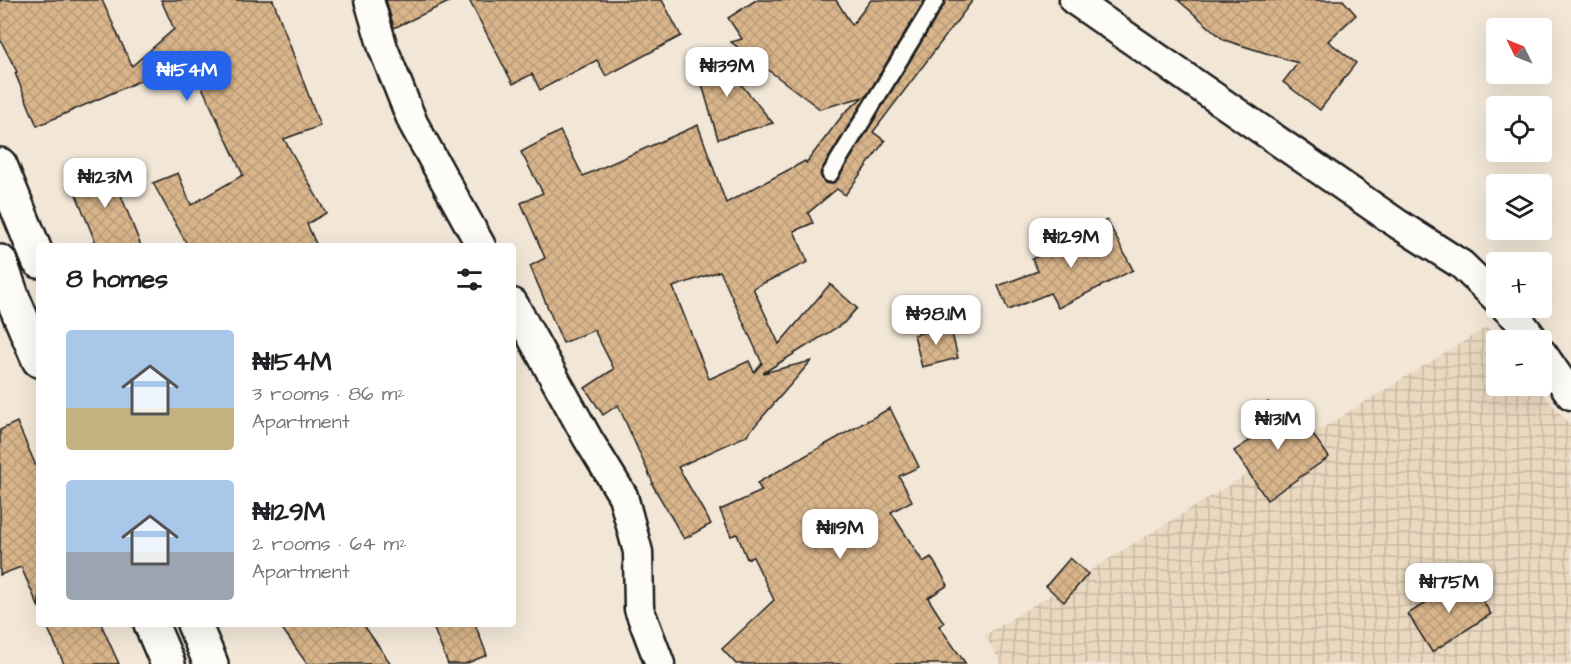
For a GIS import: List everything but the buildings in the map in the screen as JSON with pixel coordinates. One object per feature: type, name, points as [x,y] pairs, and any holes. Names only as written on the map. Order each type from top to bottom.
[{"type":"main road","points":[[0,165],[36,254]]},
{"type":"main road","points":[[0,262],[6,296],[36,354]]},
{"type":"main road","points":[[152,627],[168,664]]},
{"type":"main road","points":[[195,627],[211,664]]},
{"type":"street","points":[[369,0],[383,48],[413,123],[479,243]]},
{"type":"street","points":[[1074,0],[1398,224],[1462,265],[1486,288]]},
{"type":"street","points":[[516,308],[588,439],[623,496],[638,552],[639,609],[660,664]]},
{"type":"street","points":[[1517,318],[1527,330]]},
{"type":"street","points":[[1552,367],[1571,394]]},
{"type":"lane","points":[[830,174],[936,0]]},
{"type":"shaded area","points":[[1487,327],[1490,330],[1486,330],[1486,396],[1545,396],[1571,426],[1571,664],[1001,664],[985,635]]}]
